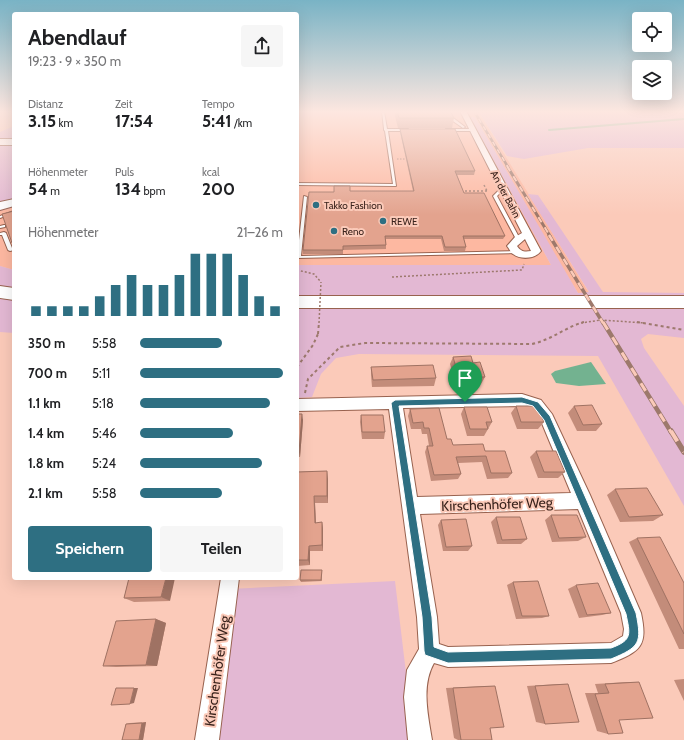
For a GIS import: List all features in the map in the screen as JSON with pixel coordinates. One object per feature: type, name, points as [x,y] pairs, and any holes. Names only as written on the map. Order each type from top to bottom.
[{"type":"highway","points":[[0,292],[12,294]]},
{"type":"highway","points":[[299,302],[684,302]]},
{"type":"highway","points":[[0,304],[12,306]]},
{"type":"highway","points":[[299,311],[684,313]]},
{"type":"street","name":"An der Bahn","points":[[481,146],[503,191],[536,251],[525,255],[516,252]]},
{"type":"street","points":[[0,206],[12,203]]},
{"type":"street","points":[[516,252],[512,246],[518,239],[527,234]]},
{"type":"street","points":[[300,405],[522,400],[536,404],[547,418],[631,613],[635,633],[632,642],[624,649],[611,654],[448,657],[429,651]]},
{"type":"street","points":[[395,403],[427,617],[429,651],[418,670],[415,697],[420,740]]},
{"type":"street","name":"Kirschenhöfer Weg","points":[[410,506],[584,501]]},
{"type":"street","name":"Kirschenhöfer Weg","points":[[207,740],[230,580]]},
{"type":"lane","points":[[299,184],[395,185],[389,146]]},
{"type":"lane","points":[[503,191],[495,196],[518,239]]},
{"type":"lane","points":[[299,249],[305,197]]},
{"type":"lane","points":[[0,217],[12,213]]},
{"type":"lane","points":[[0,234],[4,232],[10,250],[12,249]]},
{"type":"lane","points":[[0,241],[6,239]]},
{"type":"lane","points":[[299,257],[516,252]]},
{"type":"path","points":[[396,159],[406,159]]},
{"type":"path","points":[[484,185],[487,191]]},
{"type":"path","points":[[455,191],[503,191]]},
{"type":"path","points":[[299,270],[312,272],[319,277],[321,282],[318,334],[313,345],[299,364]]},
{"type":"path","points":[[392,277],[522,270]]},
{"type":"path","points":[[300,405],[308,379],[335,351],[345,345],[365,343],[532,344],[545,342],[577,324],[587,321],[637,321],[684,330]]},
{"type":"shaded area","points":[[0,146],[12,146],[12,208],[0,211]]},
{"type":"shaded area","points":[[299,146],[486,146],[551,265],[299,265]]},
{"type":"shaded area","points":[[486,146],[492,146],[578,293],[589,292],[528,194],[538,195],[603,292],[684,293],[684,338],[648,334],[641,339],[644,348],[684,406],[684,506],[598,356],[359,354],[336,358],[321,374],[312,397],[299,398],[299,265],[551,265]]},
{"type":"shaded area","points":[[488,146],[499,146],[589,293],[578,293]]},
{"type":"shaded area","points":[[500,146],[684,146],[684,148],[588,148],[524,159],[507,156]]},
{"type":"shaded area","points":[[12,208],[12,269],[0,266],[0,211]]},
{"type":"shaded area","points":[[0,266],[12,269],[12,333],[0,332]]},
{"type":"shaded area","points":[[591,362],[606,384],[579,386],[556,383],[551,374],[555,371]]},
{"type":"shaded area","points":[[395,581],[414,740],[207,740],[228,589]]},
{"type":"building","points":[[404,146],[463,146],[475,171],[455,171],[464,193],[484,193],[505,236],[463,236],[466,247],[445,247],[442,236],[385,236],[386,245],[343,246],[343,250],[303,250],[309,192],[334,192],[334,186],[350,186],[350,191],[414,191]]},
{"type":"building","points":[[12,212],[12,243],[2,214]]},
{"type":"building","points":[[471,356],[473,363],[480,362],[485,377],[459,377],[453,357]]},
{"type":"building","points":[[433,365],[436,378],[373,380],[371,367]]},
{"type":"building","points":[[592,405],[602,424],[583,425],[574,406]]},
{"type":"building","points":[[516,406],[537,406],[544,422],[521,422]]},
{"type":"building","points":[[464,407],[487,407],[492,422],[486,422],[488,429],[470,429]]},
{"type":"building","points":[[439,408],[447,439],[451,439],[453,445],[483,444],[485,451],[505,451],[512,473],[491,473],[486,456],[456,457],[461,474],[434,475],[427,446],[433,446],[429,428],[424,428],[423,422],[413,423],[410,409]]},
{"type":"building","points":[[299,414],[302,414],[299,452]]},
{"type":"building","points":[[361,415],[383,415],[385,432],[362,432]]},
{"type":"building","points":[[536,451],[556,451],[565,472],[544,472]]},
{"type":"building","points":[[327,471],[327,496],[314,496],[315,523],[322,522],[322,545],[309,546],[308,560],[299,560],[299,472]]},
{"type":"building","points":[[647,488],[663,515],[629,517],[615,489]]},
{"type":"building","points":[[551,515],[577,515],[586,537],[559,538]]},
{"type":"building","points":[[496,517],[520,517],[527,539],[502,540]]},
{"type":"building","points":[[466,519],[472,546],[446,547],[441,520]]},
{"type":"building","points":[[660,537],[684,583],[684,634],[637,538]]},
{"type":"building","points":[[301,570],[322,570],[321,580],[300,580]]},
{"type":"building","points":[[128,580],[165,580],[161,597],[124,598]]},
{"type":"building","points":[[538,581],[549,616],[522,616],[513,582]]},
{"type":"building","points":[[598,583],[611,613],[587,615],[576,585]]},
{"type":"building","points":[[156,619],[146,665],[103,666],[116,621]]},
{"type":"building","points":[[639,682],[653,718],[619,720],[623,733],[608,734],[595,694],[609,693],[605,684]]},
{"type":"building","points":[[568,684],[579,722],[545,724],[535,686]]},
{"type":"building","points":[[495,686],[504,727],[490,728],[492,740],[461,740],[453,688]]},
{"type":"building","points":[[116,688],[134,688],[130,704],[111,705]]},
{"type":"building","points":[[142,723],[139,740],[122,740],[126,724]]},
{"type":"railway","points":[[495,146],[508,167]]},
{"type":"railway","points":[[507,166],[550,236]]},
{"type":"railway","points":[[549,235],[603,323]]},
{"type":"railway","points":[[603,322],[671,432]]},
{"type":"railway","points":[[671,431],[684,452]]},
{"type":"place","name":"Takko Fashion","points":[[316,205]]},
{"type":"place","name":"REWE","points":[[383,221]]},
{"type":"place","name":"Reno","points":[[334,231]]},
{"type":"route","points":[[522,400],[536,404],[542,410],[584,501],[631,613],[635,633],[632,642],[624,649],[611,654],[448,657],[429,651],[427,617],[395,403],[465,402],[522,400]]}]
